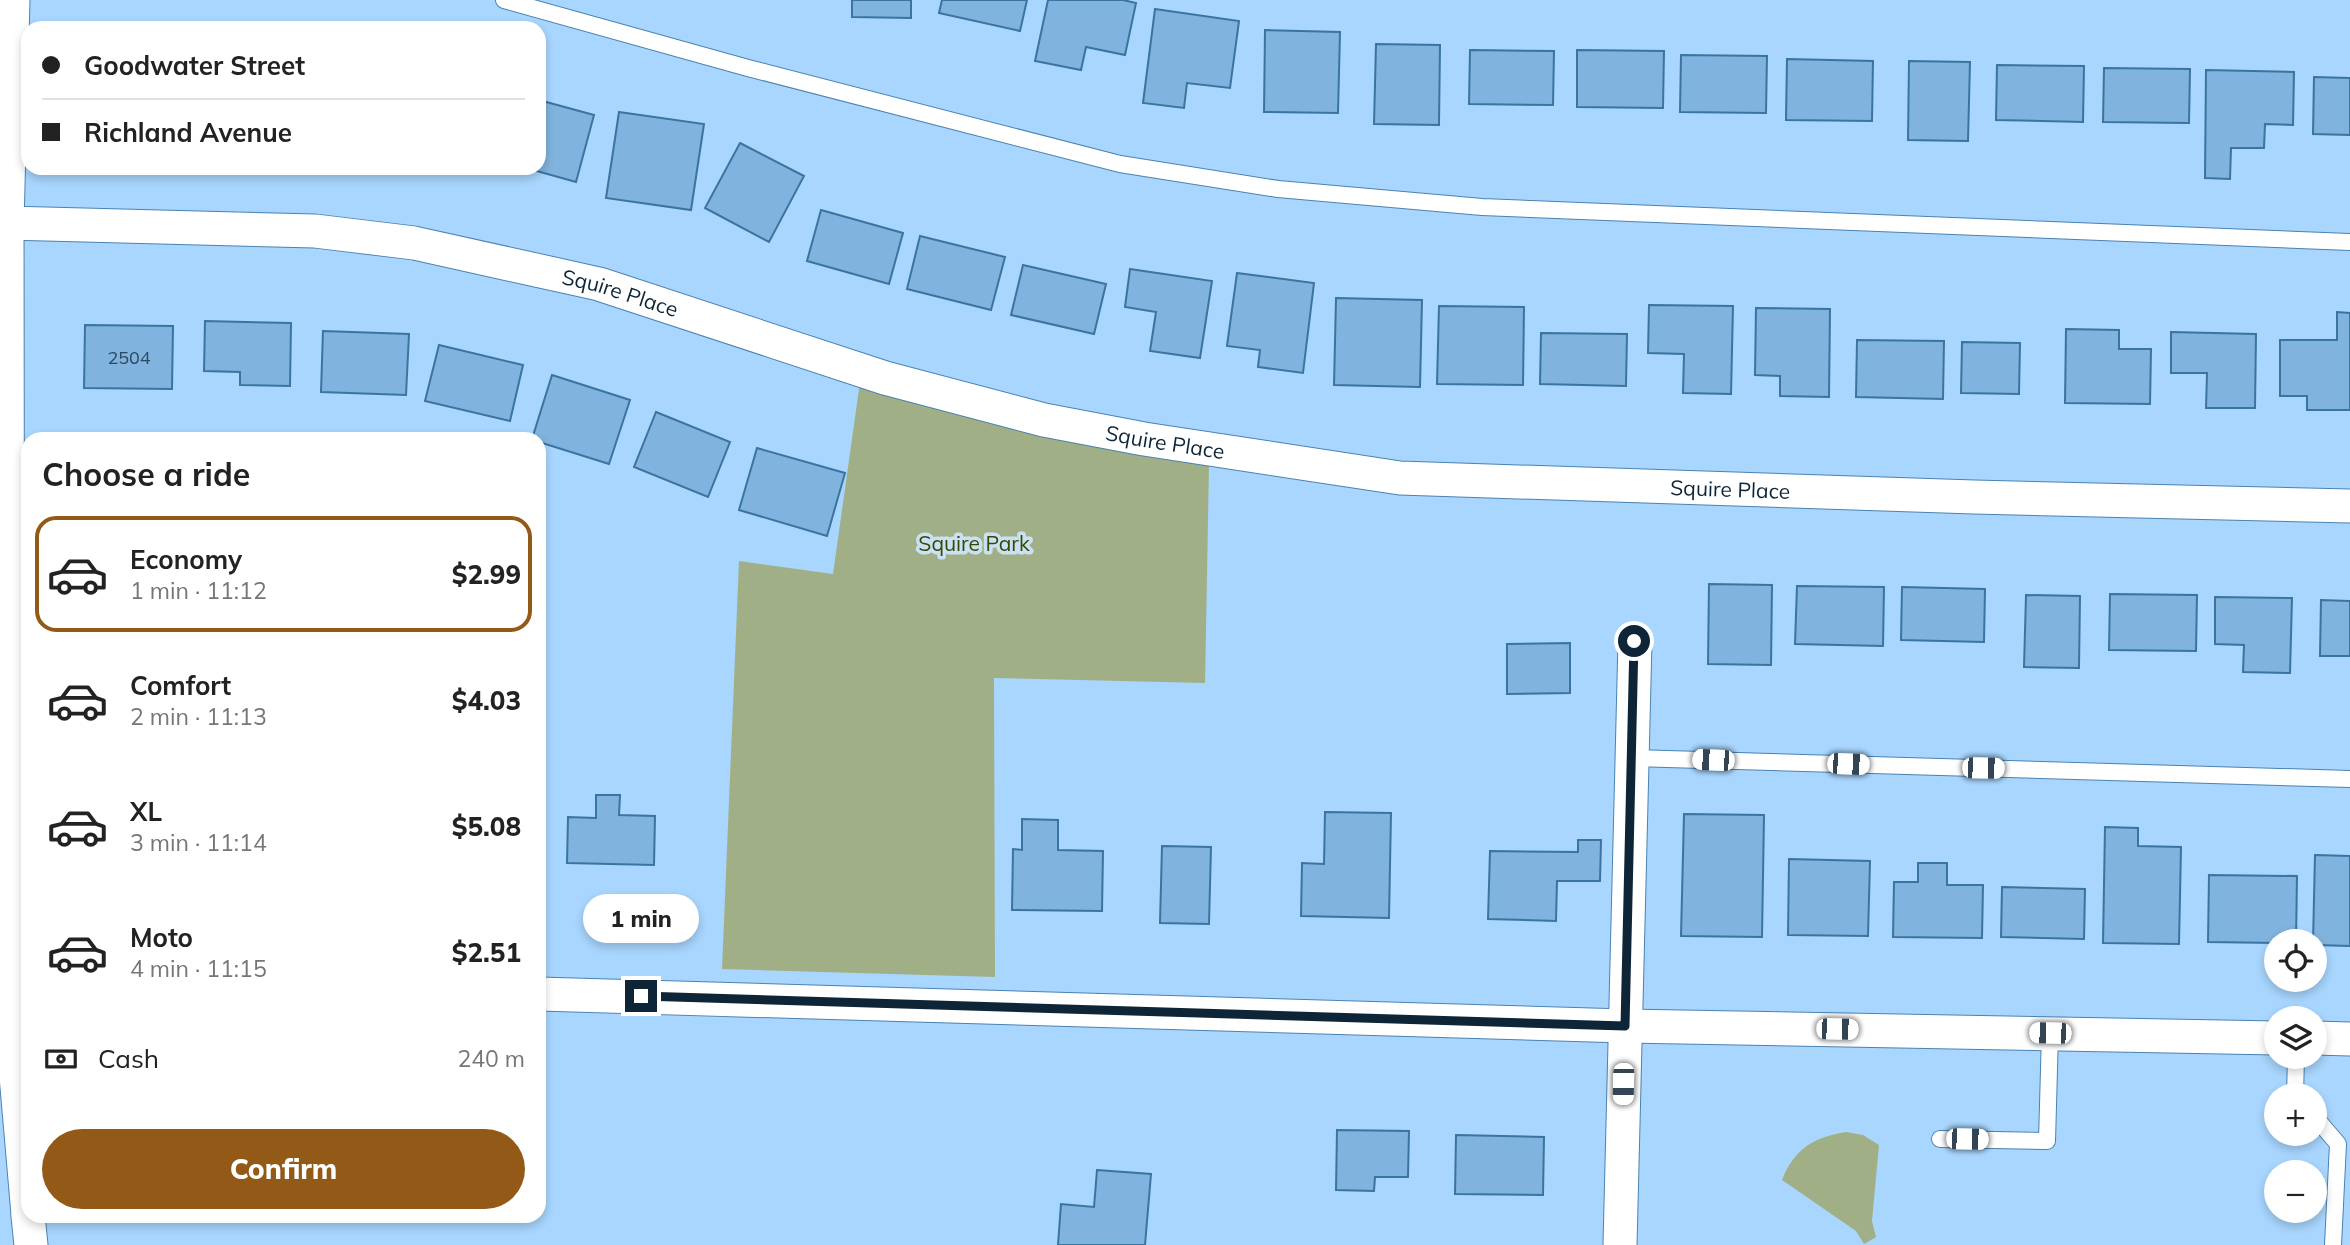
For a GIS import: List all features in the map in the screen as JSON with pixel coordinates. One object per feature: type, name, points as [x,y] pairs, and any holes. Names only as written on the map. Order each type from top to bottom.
[{"type":"street","points":[[13,0],[5,163],[8,223],[4,298],[12,983],[21,1114]]},
{"type":"street","name":"Squire Place","points":[[8,223],[315,231],[414,243],[599,284],[885,378],[1044,420],[1144,439],[1400,478],[2350,506]]},
{"type":"street","points":[[1620,1245],[1634,641]]},
{"type":"street","points":[[546,994],[1625,1026],[2264,1038]]},
{"type":"street","points":[[2327,1038],[2350,1039]]},
{"type":"street","points":[[29,1223],[31,1245]]},
{"type":"lane","points":[[504,0],[748,68],[1119,164],[1279,189],[1482,207],[2350,242]]},
{"type":"lane","points":[[1632,758],[2350,779]]},
{"type":"lane","points":[[1940,1139],[2047,1141],[2050,1033]]},
{"type":"lane","points":[[2327,1131],[2338,1144],[2333,1245]]},
{"type":"green space","name":"Squire Park","points":[[861,375],[1209,465],[1205,683],[994,678],[995,977],[722,969],[739,561],[833,574]]},
{"type":"green space","points":[[1846,1132],[1863,1135],[1879,1145],[1872,1221],[1876,1237],[1864,1244],[1856,1231],[1782,1180],[1793,1160],[1807,1146],[1824,1137]]},
{"type":"building","points":[[852,0],[911,0],[911,18],[852,17]]},
{"type":"building","points":[[942,0],[1027,0],[1020,31],[939,13]]},
{"type":"building","points":[[1048,0],[1123,0],[1136,3],[1125,55],[1086,47],[1081,70],[1035,61]]},
{"type":"building","points":[[1155,9],[1239,21],[1230,88],[1187,83],[1184,108],[1143,103]]},
{"type":"building","points":[[1265,30],[1340,32],[1338,113],[1264,112]]},
{"type":"building","points":[[1376,44],[1440,45],[1439,125],[1374,124]]},
{"type":"building","points":[[1470,50],[1554,51],[1553,105],[1469,104]]},
{"type":"building","points":[[1577,50],[1664,51],[1663,108],[1577,107]]},
{"type":"building","points":[[1681,55],[1767,56],[1766,113],[1680,112]]},
{"type":"building","points":[[1787,59],[1873,61],[1872,121],[1786,120]]},
{"type":"building","points":[[1909,61],[1970,62],[1968,141],[1908,140]]},
{"type":"building","points":[[1997,65],[2084,66],[2083,122],[1996,120]]},
{"type":"building","points":[[2104,68],[2190,69],[2189,123],[2103,122]]},
{"type":"building","points":[[2206,70],[2294,72],[2293,125],[2265,124],[2264,148],[2231,148],[2230,179],[2205,178]]},
{"type":"building","points":[[2314,77],[2350,78],[2350,135],[2313,134]]},
{"type":"building","points":[[546,102],[594,115],[576,182],[546,174]]},
{"type":"building","points":[[619,112],[704,124],[691,210],[606,198]]},
{"type":"building","points":[[740,143],[804,176],[769,242],[705,208]]},
{"type":"building","points":[[821,210],[903,233],[889,284],[807,261]]},
{"type":"building","points":[[920,236],[1005,257],[991,310],[907,289]]},
{"type":"building","points":[[1023,265],[1106,284],[1094,334],[1011,315]]},
{"type":"building","points":[[1130,269],[1212,281],[1200,358],[1150,351],[1156,312],[1125,307]]},
{"type":"building","points":[[1237,273],[1314,283],[1303,373],[1258,367],[1260,350],[1227,346]]},
{"type":"building","points":[[1336,298],[1422,300],[1420,387],[1334,385]]},
{"type":"building","points":[[1649,305],[1733,306],[1731,394],[1683,393],[1684,354],[1648,353]]},
{"type":"building","points":[[1439,306],[1524,307],[1523,385],[1437,384]]},
{"type":"building","points":[[1756,308],[1830,309],[1829,397],[1780,396],[1780,376],[1755,375]]},
{"type":"building","points":[[2337,312],[2350,313],[2350,410],[2307,410],[2307,396],[2280,396],[2280,340],[2337,340]]},
{"type":"building","points":[[205,321],[291,323],[290,386],[240,385],[240,372],[204,371]]},
{"type":"building","points":[[85,325],[173,326],[172,389],[84,388]]},
{"type":"building","points":[[2066,329],[2119,330],[2119,349],[2151,349],[2150,404],[2065,403]]},
{"type":"building","points":[[323,331],[409,334],[406,395],[321,392]]},
{"type":"building","points":[[2171,332],[2256,334],[2255,408],[2206,408],[2207,373],[2171,373]]},
{"type":"building","points":[[1541,333],[1627,334],[1626,386],[1540,384]]},
{"type":"building","points":[[1857,340],[1944,341],[1943,399],[1856,397]]},
{"type":"building","points":[[1962,342],[2020,343],[2019,394],[1961,393]]},
{"type":"building","points":[[439,345],[523,365],[510,421],[425,401]]},
{"type":"building","points":[[552,375],[630,400],[609,464],[546,444],[546,432],[534,432]]},
{"type":"building","points":[[656,412],[730,442],[708,497],[634,467]]},
{"type":"building","points":[[757,448],[845,473],[827,536],[739,510]]},
{"type":"building","points":[[1709,584],[1772,585],[1771,665],[1708,664]]},
{"type":"building","points":[[1797,586],[1884,587],[1883,646],[1795,644]]},
{"type":"building","points":[[1902,587],[1985,589],[1984,642],[1901,640]]},
{"type":"building","points":[[2110,594],[2197,595],[2196,651],[2109,650]]},
{"type":"building","points":[[2026,595],[2080,596],[2079,668],[2024,667]]},
{"type":"building","points":[[2215,597],[2292,598],[2290,673],[2243,672],[2244,645],[2215,644]]},
{"type":"building","points":[[2321,600],[2350,601],[2350,656],[2320,656]]},
{"type":"building","points":[[1570,643],[1570,693],[1507,694],[1507,644]]},
{"type":"building","points":[[596,795],[620,795],[619,815],[655,816],[654,865],[567,863],[568,817],[596,818]]},
{"type":"building","points":[[1325,812],[1391,813],[1389,918],[1301,916],[1302,863],[1324,864]]},
{"type":"building","points":[[1684,814],[1764,815],[1762,937],[1681,936]]},
{"type":"building","points":[[1022,819],[1058,820],[1058,850],[1103,851],[1102,911],[1012,910],[1013,849],[1022,850]]},
{"type":"building","points":[[2105,827],[2138,828],[2138,846],[2181,847],[2179,944],[2103,943]]},
{"type":"building","points":[[1578,840],[1601,840],[1600,881],[1557,881],[1556,921],[1488,919],[1490,851],[1578,852]]},
{"type":"building","points":[[1162,846],[1211,847],[1209,924],[1160,923]]},
{"type":"building","points":[[2315,855],[2350,856],[2350,946],[2327,945],[2327,929],[2313,929]]},
{"type":"building","points":[[1789,859],[1870,861],[1868,936],[1788,935]]},
{"type":"building","points":[[1918,863],[1947,863],[1947,885],[1983,885],[1982,938],[1893,937],[1894,882],[1918,882]]},
{"type":"building","points":[[2209,875],[2297,876],[2296,929],[2264,929],[2264,943],[2208,942]]},
{"type":"building","points":[[2002,887],[2085,889],[2084,939],[2001,937]]},
{"type":"building","points":[[1337,1130],[1409,1131],[1408,1177],[1375,1177],[1374,1191],[1336,1190]]},
{"type":"building","points":[[1456,1135],[1544,1137],[1543,1195],[1455,1194]]},
{"type":"building","points":[[1097,1170],[1151,1174],[1145,1245],[1058,1245],[1061,1204],[1094,1207]]},
{"type":"route","points":[[641,996],[1625,1026],[1634,641]]}]
